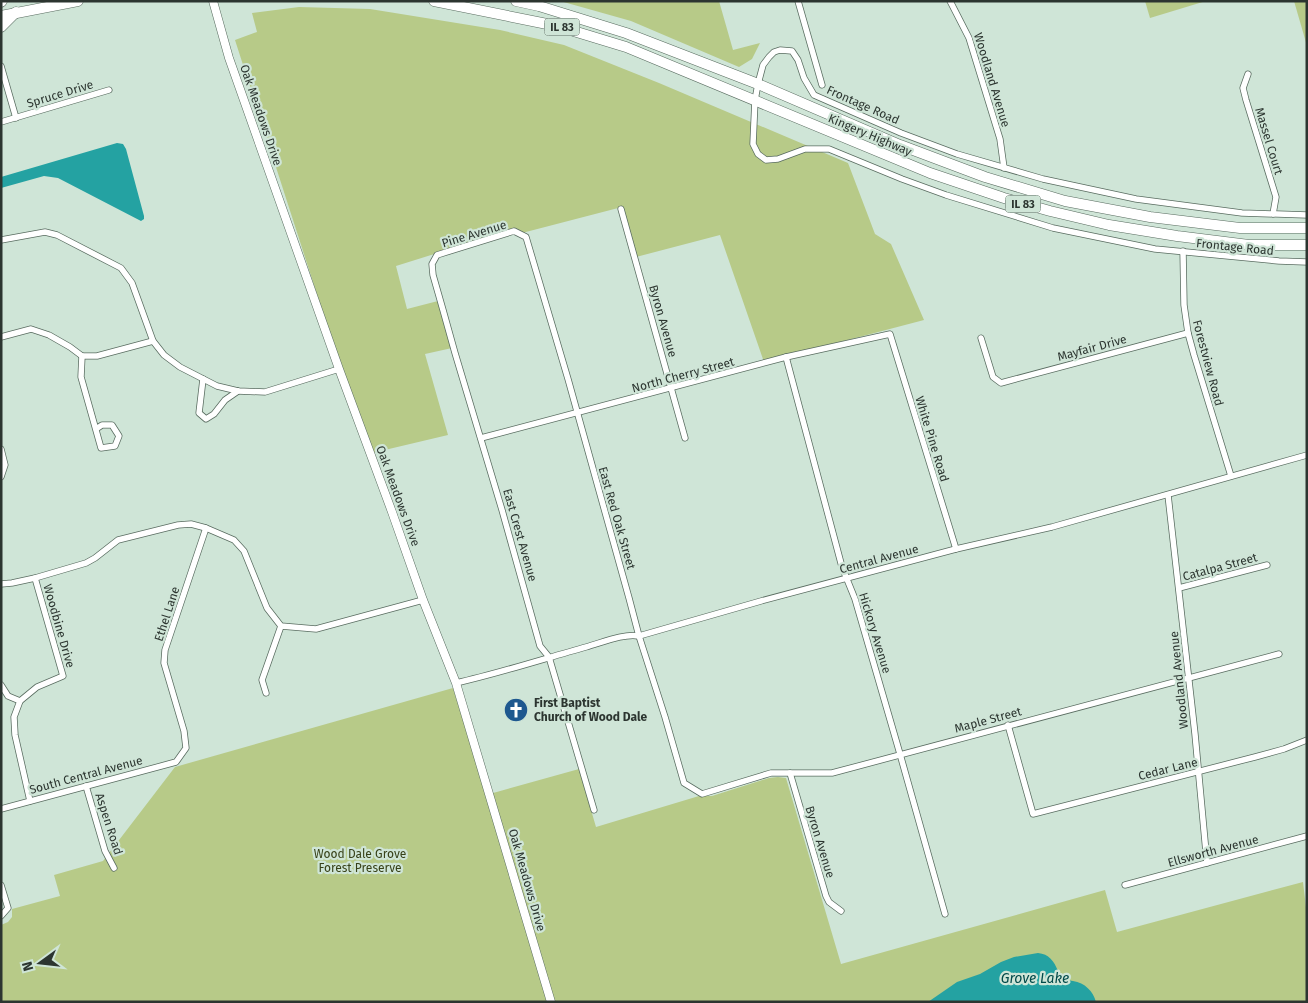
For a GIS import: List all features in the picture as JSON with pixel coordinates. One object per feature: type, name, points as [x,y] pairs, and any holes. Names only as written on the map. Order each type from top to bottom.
[{"type":"highway","points":[[1,16],[78,1]]},
{"type":"highway","name":"Kingery Highway","points":[[434,1],[556,26],[626,47],[930,173],[1050,212],[1109,225],[1177,236],[1248,245],[1307,245]]},
{"type":"highway","name":"Kingery Highway","points":[[516,1],[539,6],[626,33],[758,84],[908,148],[985,176],[1065,201],[1150,217],[1240,228],[1307,228]]},
{"type":"highway","points":[[1,27],[16,12]]},
{"type":"street","name":"Oak Meadows Drive","points":[[213,1],[224,44],[339,369],[423,600],[456,683],[551,1002]]},
{"type":"street","points":[[798,1],[822,85]]},
{"type":"street","name":"Woodland Avenue","points":[[950,1],[969,38],[1000,139],[1004,168]]},
{"type":"street","name":"Frontage Road","points":[[1307,215],[1242,213],[1136,199],[1043,179],[957,154],[901,134],[814,94],[804,78],[798,60],[792,51],[780,50],[769,56],[763,65],[758,84],[755,100],[753,144],[758,154],[766,160],[778,159],[805,150],[829,149],[946,196],[1053,228],[1155,249],[1307,262]]},
{"type":"street","points":[[1,66],[16,118]]},
{"type":"street","name":"Massel Court","points":[[1248,74],[1243,88],[1276,197],[1273,214]]},
{"type":"street","name":"Spruce Drive","points":[[1,122],[109,90]]},
{"type":"street","name":"Byron Avenue","points":[[621,209],[685,438]]},
{"type":"street","name":"Pine Avenue","points":[[432,264],[437,255],[514,231],[526,237]]},
{"type":"street","points":[[1,240],[45,232],[57,235],[121,268],[132,283],[153,341],[164,355],[180,367],[217,386],[238,391],[265,392],[339,369]]},
{"type":"street","name":"East Red Oak Street","points":[[526,237],[639,636],[684,783],[702,794]]},
{"type":"street","name":"Forestview Road","points":[[1183,251],[1184,305],[1188,333],[1231,476]]},
{"type":"street","name":"East Crest Avenue","points":[[432,264],[433,275],[455,353],[540,646],[548,657],[594,810]]},
{"type":"street","points":[[1,337],[31,330],[49,335],[82,356],[97,356],[153,341]]},
{"type":"street","name":"Mayfair Drive","points":[[981,338],[993,377],[1001,383],[1188,333]]},
{"type":"street","name":"North Cherry Street","points":[[481,438],[786,357],[890,334]]},
{"type":"street","name":"White Pine Road","points":[[890,334],[956,549]]},
{"type":"street","points":[[82,356],[81,377],[101,448],[115,446],[119,436],[112,425],[102,425],[96,429]]},
{"type":"street","name":"Hickory Avenue","points":[[786,357],[842,567],[848,578],[945,914]]},
{"type":"street","points":[[204,379],[199,413],[206,419],[214,414],[225,400],[238,391]]},
{"type":"street","points":[[1,449],[5,465],[1,476]]},
{"type":"street","name":"Central Avenue","points":[[456,683],[612,640],[633,635],[639,636],[956,549],[1052,527],[1307,455]]},
{"type":"street","name":"Woodland Avenue","points":[[1168,495],[1207,862]]},
{"type":"street","points":[[1,584],[12,584],[86,563],[118,540],[178,525],[191,524],[234,540],[244,552],[267,608],[281,626],[316,629],[423,600]]},
{"type":"street","name":"Ethel Lane","points":[[176,762],[186,748],[184,731],[164,663],[166,650],[206,528]]},
{"type":"street","name":"Catalpa Street","points":[[1178,588],[1267,564]]},
{"type":"street","name":"Woodbine Drive","points":[[20,701],[37,687],[63,676],[35,578]]},
{"type":"street","points":[[266,693],[262,680],[281,626]]},
{"type":"street","name":"Maple Street","points":[[702,794],[771,773],[832,773],[1279,654]]},
{"type":"street","points":[[1,685],[8,696],[20,701],[14,717],[15,735],[30,800]]},
{"type":"street","name":"Cedar Lane","points":[[1008,725],[1033,814],[1274,752],[1307,740]]},
{"type":"street","name":"South Central Avenue","points":[[1,809],[176,762]]},
{"type":"street","name":"Byron Avenue","points":[[790,773],[826,896],[841,912]]},
{"type":"street","name":"Aspen Road","points":[[86,786],[105,851],[114,868]]},
{"type":"street","name":"Ellsworth Avenue","points":[[1125,885],[1307,836]]},
{"type":"street","points":[[1,885],[8,908],[1,916]]},
{"type":"green space","points":[[560,1],[719,1],[733,50],[760,43],[752,59],[739,67],[631,21]]},
{"type":"green space","points":[[1145,1],[1206,1],[1150,18]]},
{"type":"green space","points":[[1294,1],[1307,1],[1307,46]]},
{"type":"green space","points":[[299,7],[370,9],[500,30],[564,45],[848,163],[875,234],[891,244],[924,320],[764,362],[720,235],[636,257],[622,207],[522,233],[514,229],[396,266],[407,309],[438,301],[452,348],[425,354],[448,435],[372,453],[323,313],[235,40],[257,32],[252,13]]},
{"type":"green space","name":"Wood Dale Grove Forest Preserve","points":[[453,688],[486,795],[579,769],[596,827],[699,796],[712,796],[769,778],[786,778],[841,964],[1105,890],[1117,932],[1303,882],[1307,916],[1307,1002],[1,1002],[1,925],[8,922],[12,917],[12,909],[60,896],[54,875],[103,861],[175,767]]},
{"type":"water","points":[[117,143],[123,144],[126,149],[144,216],[144,219],[141,221],[58,178],[44,176],[1,188],[1,177]]},
{"type":"water","name":"Grove Lake","points":[[1038,953],[1051,959],[1062,978],[1077,982],[1088,988],[1096,1002],[928,1002],[957,982],[980,974],[1001,962],[1014,957]]},
{"type":"place","name":"First Baptist Church of Wood Dale","points":[[516,710]]}]
